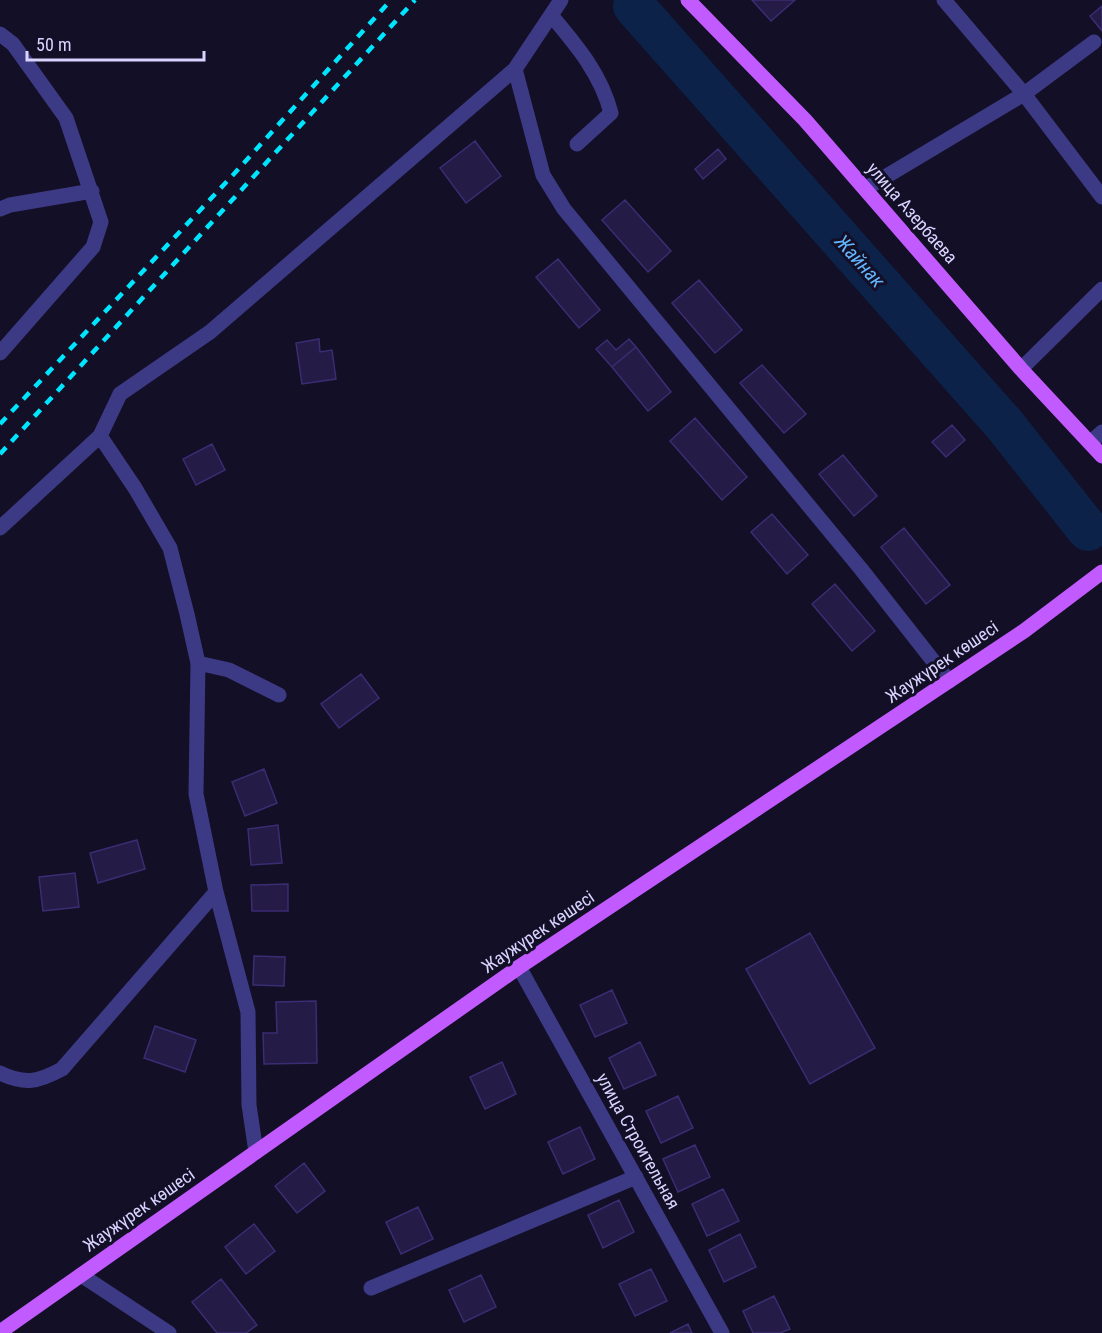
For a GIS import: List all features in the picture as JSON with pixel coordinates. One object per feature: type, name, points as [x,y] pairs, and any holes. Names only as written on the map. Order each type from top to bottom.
[{"type":"main road","name":"улица Азербаева","points":[[688,0],[805,120],[1021,369],[1102,456]]},
{"type":"main road","name":"Жаужүрек көшесі","points":[[0,1332],[519,967],[1024,631],[1102,572]]},
{"type":"street","points":[[0,528],[100,436],[120,394],[210,332],[515,69],[561,0]]},
{"type":"street","points":[[944,0],[1024,94],[1102,197]]},
{"type":"street","points":[[551,15],[593,67],[606,91],[611,113],[577,144]]},
{"type":"street","points":[[0,34],[13,44],[66,118],[101,222],[93,247],[0,353]]},
{"type":"street","points":[[865,189],[1024,94],[1094,42]]},
{"type":"street","points":[[515,69],[543,175],[564,209],[861,569],[949,681]]},
{"type":"street","points":[[0,209],[10,205],[92,191]]},
{"type":"street","points":[[1021,369],[1102,289]]},
{"type":"street","points":[[1090,443],[1102,432]]},
{"type":"street","points":[[100,436],[135,488],[170,548],[198,663],[196,794],[216,892],[248,1012],[249,1105],[256,1152]]},
{"type":"street","points":[[198,663],[228,670],[279,695]]},
{"type":"street","points":[[0,1073],[14,1080],[40,1081],[62,1069],[216,892]]},
{"type":"street","name":"улица Строительная","points":[[519,967],[722,1333]]},
{"type":"street","points":[[371,1288],[636,1177]]},
{"type":"street","points":[[81,1275],[169,1333]]},
{"type":"building","points":[[752,0],[795,0],[771,21]]},
{"type":"building","points":[[1102,6],[1102,31],[1090,16]]},
{"type":"building","points":[[475,141],[501,176],[466,203],[440,168]]},
{"type":"building","points":[[718,149],[726,159],[703,179],[695,169]]},
{"type":"building","points":[[625,200],[671,251],[648,272],[602,220]]},
{"type":"building","points":[[558,259],[600,310],[579,328],[536,277]]},
{"type":"building","points":[[699,280],[742,330],[715,353],[672,303]]},
{"type":"building","points":[[319,339],[320,352],[332,350],[336,379],[302,384],[296,343]]},
{"type":"building","points":[[629,339],[636,347],[612,367],[596,349],[607,340],[616,350]]},
{"type":"building","points":[[636,347],[671,392],[648,411],[612,367]]},
{"type":"building","points":[[762,365],[806,414],[784,433],[740,383]]},
{"type":"building","points":[[695,418],[747,477],[722,500],[670,441]]},
{"type":"building","points":[[952,425],[965,440],[946,457],[932,442]]},
{"type":"building","points":[[212,444],[225,470],[196,485],[183,459]]},
{"type":"building","points":[[843,455],[877,496],[854,516],[819,474]]},
{"type":"building","points":[[772,514],[808,555],[787,574],[751,532]]},
{"type":"building","points":[[904,528],[950,585],[926,604],[881,547]]},
{"type":"building","points":[[835,584],[875,631],[852,651],[812,604]]},
{"type":"building","points":[[361,674],[379,698],[339,728],[321,704]]},
{"type":"building","points":[[264,769],[277,803],[245,816],[232,782]]},
{"type":"building","points":[[278,825],[282,863],[251,865],[248,829]]},
{"type":"building","points":[[137,840],[145,869],[98,883],[90,853]]},
{"type":"building","points":[[75,873],[79,907],[43,911],[39,877]]},
{"type":"building","points":[[288,884],[288,911],[252,911],[251,885]]},
{"type":"building","points":[[810,933],[875,1048],[810,1084],[746,969]]},
{"type":"building","points":[[254,956],[285,957],[284,986],[253,985]]},
{"type":"building","points":[[612,990],[627,1023],[595,1037],[580,1005]]},
{"type":"building","points":[[316,1001],[317,1063],[264,1064],[263,1033],[277,1033],[276,1002]]},
{"type":"building","points":[[155,1026],[196,1040],[185,1072],[144,1058]]},
{"type":"building","points":[[640,1042],[656,1075],[624,1089],[609,1058]]},
{"type":"building","points":[[502,1062],[516,1094],[485,1109],[470,1077]]},
{"type":"building","points":[[678,1096],[693,1128],[661,1143],[646,1111]]},
{"type":"building","points":[[580,1127],[595,1159],[563,1174],[548,1142]]},
{"type":"building","points":[[695,1145],[710,1177],[678,1192],[663,1159]]},
{"type":"building","points":[[304,1163],[325,1191],[297,1213],[275,1186]]},
{"type":"building","points":[[723,1189],[739,1221],[707,1236],[692,1204]]},
{"type":"building","points":[[619,1200],[634,1232],[603,1248],[588,1215]]},
{"type":"building","points":[[418,1207],[433,1239],[401,1254],[386,1222]]},
{"type":"building","points":[[254,1224],[275,1251],[246,1274],[225,1247]]},
{"type":"building","points":[[740,1234],[756,1267],[724,1282],[709,1250]]},
{"type":"building","points":[[651,1269],[667,1301],[635,1316],[619,1284]]},
{"type":"building","points":[[481,1275],[496,1307],[464,1322],[449,1290]]},
{"type":"building","points":[[221,1279],[257,1325],[246,1333],[217,1333],[192,1302]]},
{"type":"building","points":[[774,1296],[790,1329],[780,1333],[753,1333],[743,1311]]},
{"type":"building","points":[[688,1324],[692,1333],[670,1333]]},
{"type":"waterway","name":"Жайнак","points":[[634,6],[1004,424],[1088,530]]},
{"type":"railway","points":[[0,424],[233,175],[391,0]]},
{"type":"railway","points":[[0,454],[415,0]]}]
